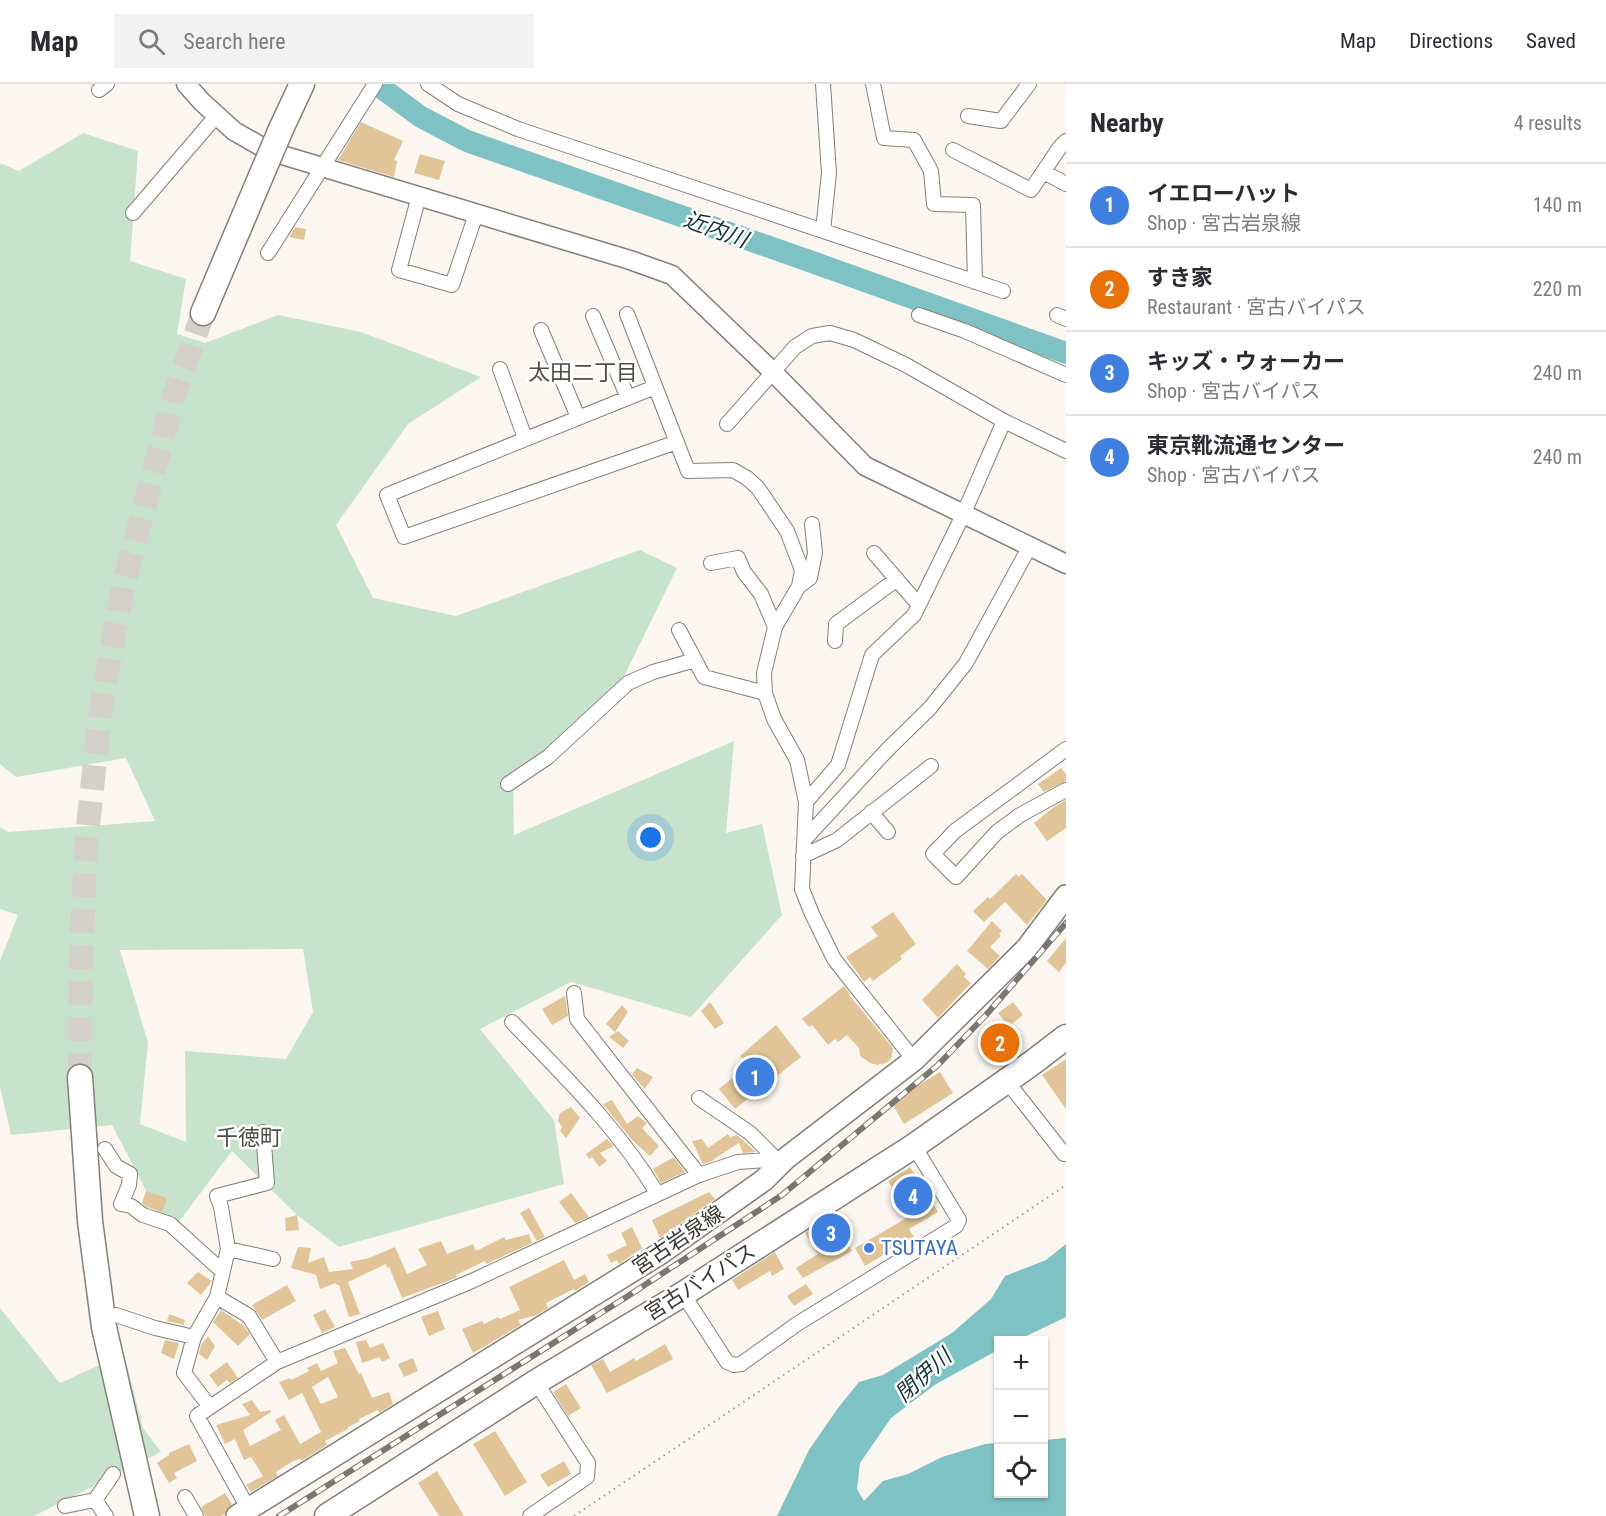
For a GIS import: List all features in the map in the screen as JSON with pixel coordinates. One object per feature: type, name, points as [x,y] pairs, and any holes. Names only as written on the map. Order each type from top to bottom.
[{"type":"highway","points":[[203,313],[302,84]]},
{"type":"highway","name":"宮古バイパス","points":[[327,1516],[536,1382],[683,1294],[914,1146],[1032,1064],[1066,1037]]},
{"type":"highway","points":[[80,1077],[90,1221],[104,1327],[147,1516]]},
{"type":"main road","name":"宮古岩泉線","points":[[242,1512],[480,1367],[661,1253],[764,1180],[781,1159],[914,1060],[1027,948],[1066,896]]},
{"type":"street","points":[[186,84],[234,131],[269,151],[630,260],[672,275],[772,371],[865,466],[1066,564]]},
{"type":"street","points":[[268,254],[375,84]]},
{"type":"street","points":[[428,84],[458,104],[518,129],[1003,291]]},
{"type":"street","points":[[823,84],[829,173],[824,231]]},
{"type":"street","points":[[873,84],[884,138],[914,140],[931,171],[933,204],[973,205],[975,282]]},
{"type":"street","points":[[968,116],[1001,121],[1029,84]]},
{"type":"street","points":[[133,213],[217,115]]},
{"type":"street","points":[[953,150],[1031,190],[1066,141]]},
{"type":"street","points":[[1044,172],[1066,184]]},
{"type":"street","points":[[419,196],[399,270],[452,285],[476,214]]},
{"type":"street","points":[[627,314],[688,471],[733,470],[747,478],[758,488],[787,531],[802,570],[799,586],[775,627],[764,673],[765,693],[774,720],[797,760],[806,802],[802,889],[834,959],[914,1060]]},
{"type":"street","points":[[919,315],[965,331],[1066,375]]},
{"type":"street","points":[[593,316],[628,398]]},
{"type":"street","points":[[541,330],[578,417]]},
{"type":"street","points":[[727,424],[795,347],[812,336],[830,333],[854,340],[906,365],[1004,421],[1066,451]]},
{"type":"street","points":[[500,369],[525,438]]},
{"type":"street","points":[[656,387],[387,495],[404,537],[677,442]]},
{"type":"street","points":[[806,802],[838,765],[872,655],[914,615],[963,515],[1004,421]]},
{"type":"street","points":[[799,586],[810,578],[812,570],[815,553],[812,524]]},
{"type":"street","points":[[805,839],[887,750],[930,708],[966,663],[1030,546]]},
{"type":"street","points":[[874,553],[918,604]]},
{"type":"street","points":[[711,563],[738,558],[744,572],[761,594],[775,627]]},
{"type":"street","points":[[835,641],[836,624],[897,579]]},
{"type":"street","points":[[680,630],[704,677],[765,693]]},
{"type":"street","points":[[508,784],[548,757],[628,683],[653,672],[695,660]]},
{"type":"street","points":[[1066,749],[955,831],[933,854],[956,877],[997,832],[1020,814],[1066,790]]},
{"type":"street","points":[[803,856],[837,840],[931,766]]},
{"type":"street","points":[[872,813],[888,832]]},
{"type":"street","points":[[574,993],[578,1019],[699,1175]]},
{"type":"street","points":[[512,1022],[585,1097],[639,1163],[657,1193]]},
{"type":"street","points":[[1006,1080],[1064,1154],[1066,1152]]},
{"type":"street","points":[[699,1098],[750,1132],[781,1159]]},
{"type":"street","points":[[210,1407],[184,1373],[194,1337],[218,1297],[228,1249],[218,1196],[267,1183],[262,1132]]},
{"type":"street","points":[[683,1294],[727,1362],[734,1365],[741,1364],[797,1324],[956,1226],[959,1220],[914,1146]]},
{"type":"street","points":[[105,1149],[116,1166],[130,1174],[129,1185],[121,1204],[131,1206],[143,1215],[170,1224],[222,1271]]},
{"type":"street","points":[[242,1512],[197,1416],[277,1362],[472,1281],[699,1175],[738,1162],[781,1159]]},
{"type":"street","points":[[228,1249],[273,1259]]},
{"type":"street","points":[[218,1297],[249,1316],[277,1362]]},
{"type":"street","points":[[116,1315],[154,1328],[194,1337]]},
{"type":"street","points":[[530,1516],[588,1477],[588,1463],[536,1382]]},
{"type":"street","points":[[65,1506],[95,1500],[113,1474]]},
{"type":"street","points":[[185,1497],[196,1516]]},
{"type":"street","points":[[95,1500],[106,1516]]},
{"type":"path","points":[[574,1516],[1066,1185]]},
{"type":"green space","points":[[83,133],[138,151],[130,261],[186,279],[177,334],[205,343],[278,315],[361,332],[481,377],[408,424],[336,525],[373,598],[456,616],[640,550],[677,568],[605,715],[513,771],[514,835],[734,741],[726,833],[762,824],[782,915],[691,1017],[571,982],[480,1029],[554,1120],[564,1184],[339,1247],[297,1215],[232,1151],[169,1235],[112,1125],[11,1135],[0,1087],[0,961],[18,915],[0,909],[0,827],[8,832],[155,821],[126,758],[16,777],[0,764],[0,163],[19,171]],"holes":[[[303,949],[313,1012],[286,1059],[185,1051],[186,1142],[140,1124],[148,1042],[120,950]]]},
{"type":"green space","points":[[0,1308],[60,1383],[124,1354],[143,1428],[161,1452],[34,1516],[0,1516]]},
{"type":"water","name":"閉伊川","points":[[1066,1244],[1066,1317],[1026,1336],[994,1336],[994,1352],[936,1384],[891,1418],[860,1463],[857,1489],[864,1501],[883,1481],[908,1474],[942,1457],[994,1443],[994,1498],[1048,1498],[1048,1440],[1066,1438],[1066,1516],[777,1516],[809,1450],[859,1382],[883,1375],[952,1333],[991,1299],[1005,1276],[1046,1260]]},
{"type":"building","points":[[361,122],[403,141],[394,160],[397,161],[394,177],[338,160]]},
{"type":"building","points":[[420,154],[445,161],[439,180],[414,173]]},
{"type":"building","points":[[295,227],[306,229],[304,240],[289,237]]},
{"type":"building","points":[[1061,768],[1066,774],[1066,781],[1044,792],[1038,784]]},
{"type":"building","points":[[1066,800],[1066,828],[1047,841],[1034,823]]},
{"type":"building","points":[[1016,874],[1019,877],[1022,874],[1047,900],[1027,925],[1005,902],[984,922],[973,911],[988,897],[990,899]]},
{"type":"building","points":[[893,912],[916,944],[900,956],[902,959],[873,981],[870,977],[864,982],[846,957],[878,936],[871,927]]},
{"type":"building","points":[[992,921],[1002,931],[999,934],[1001,936],[990,947],[1000,956],[988,969],[967,951]]},
{"type":"building","points":[[1066,938],[1066,963],[1059,972],[1047,961]]},
{"type":"building","points":[[957,964],[966,974],[964,977],[971,983],[938,1018],[922,1000]]},
{"type":"building","points":[[844,986],[893,1048],[891,1059],[886,1063],[877,1065],[860,1056],[859,1048],[847,1035],[838,1042],[835,1039],[828,1045],[812,1025],[809,1027],[802,1019]]},
{"type":"building","points":[[565,996],[568,1016],[552,1025],[542,1009]]},
{"type":"building","points":[[710,1002],[724,1023],[715,1029],[701,1011]]},
{"type":"building","points":[[1013,1002],[1023,1015],[1009,1026],[998,1013]]},
{"type":"building","points":[[622,1005],[628,1012],[615,1032],[606,1024]]},
{"type":"building","points":[[776,1025],[801,1057],[735,1109],[719,1089],[748,1065],[740,1056]]},
{"type":"building","points":[[1000,1028],[1013,1050],[1001,1058],[987,1036]]},
{"type":"building","points":[[618,1031],[629,1041],[623,1048],[609,1037]]},
{"type":"building","points":[[1066,1059],[1066,1109],[1042,1075]]},
{"type":"building","points":[[637,1068],[653,1077],[645,1089],[632,1075]]},
{"type":"building","points":[[940,1072],[953,1093],[904,1124],[891,1102]]},
{"type":"building","points":[[612,1100],[627,1124],[638,1116],[647,1123],[642,1128],[659,1146],[650,1156],[632,1140],[603,1104]]},
{"type":"building","points":[[571,1107],[580,1118],[566,1138],[560,1131],[562,1127],[558,1121],[560,1113]]},
{"type":"building","points":[[728,1134],[730,1137],[737,1135],[756,1152],[743,1153],[739,1143],[715,1160],[703,1164],[692,1141],[702,1139],[708,1148]]},
{"type":"building","points":[[607,1139],[614,1146],[600,1153],[607,1161],[599,1167],[592,1157],[589,1159],[586,1154]]},
{"type":"building","points":[[674,1157],[685,1172],[661,1183],[653,1169]]},
{"type":"building","points":[[910,1167],[938,1212],[909,1229],[914,1237],[865,1266],[855,1248],[910,1216],[888,1181]]},
{"type":"building","points":[[146,1191],[167,1198],[162,1212],[142,1203]]},
{"type":"building","points":[[709,1192],[715,1199],[660,1238],[652,1220]]},
{"type":"building","points":[[571,1193],[589,1217],[575,1223],[559,1202]]},
{"type":"building","points":[[529,1208],[545,1237],[537,1241],[520,1213]]},
{"type":"building","points":[[297,1215],[299,1230],[286,1231],[285,1218]]},
{"type":"building","points":[[831,1216],[852,1251],[803,1278],[796,1268],[818,1254],[805,1233]]},
{"type":"building","points":[[632,1227],[642,1248],[619,1264],[617,1260],[611,1263],[607,1255],[627,1245],[621,1233]]},
{"type":"building","points":[[529,1234],[532,1243],[486,1264],[485,1261],[456,1275],[456,1278],[402,1298],[386,1264],[348,1282],[360,1314],[349,1317],[339,1285],[336,1283],[320,1289],[316,1275],[291,1268],[298,1247],[311,1248],[308,1263],[324,1257],[329,1272],[353,1269],[350,1262],[369,1258],[395,1247],[407,1274],[427,1265],[418,1249],[441,1241],[447,1254],[473,1244],[476,1251],[504,1237],[506,1240]]},
{"type":"building","points":[[775,1252],[784,1269],[772,1276],[770,1271],[738,1290],[732,1280]]},
{"type":"building","points":[[564,1260],[574,1280],[585,1274],[589,1282],[575,1291],[574,1289],[546,1303],[548,1308],[537,1315],[518,1320],[521,1325],[473,1353],[462,1329],[482,1321],[484,1324],[498,1317],[500,1319],[520,1310],[509,1287]]},
{"type":"building","points":[[198,1272],[212,1281],[201,1295],[187,1283]]},
{"type":"building","points":[[806,1284],[813,1294],[794,1306],[787,1296]]},
{"type":"building","points":[[287,1285],[296,1301],[262,1320],[252,1305]]},
{"type":"building","points":[[325,1309],[335,1327],[322,1333],[313,1315]]},
{"type":"building","points":[[221,1310],[244,1326],[250,1334],[238,1346],[213,1322]]},
{"type":"building","points":[[438,1311],[445,1329],[429,1336],[421,1317]]},
{"type":"building","points":[[169,1314],[185,1320],[184,1325],[167,1321]]},
{"type":"building","points":[[208,1336],[215,1346],[207,1360],[199,1354],[201,1345]]},
{"type":"building","points":[[165,1340],[179,1343],[174,1359],[161,1353]]},
{"type":"building","points":[[366,1340],[370,1348],[383,1343],[390,1358],[382,1362],[379,1357],[362,1363],[356,1342]]},
{"type":"building","points":[[665,1344],[673,1359],[607,1393],[591,1365],[603,1359],[610,1372],[634,1358],[636,1361]]},
{"type":"building","points":[[345,1348],[359,1374],[361,1373],[372,1398],[389,1392],[393,1404],[379,1413],[378,1410],[359,1419],[360,1421],[348,1429],[325,1441],[327,1445],[301,1461],[300,1459],[293,1461],[276,1472],[278,1476],[251,1492],[246,1485],[263,1476],[251,1457],[244,1460],[235,1439],[225,1444],[216,1425],[250,1415],[242,1404],[252,1400],[260,1412],[271,1410],[271,1412],[243,1430],[250,1446],[281,1430],[275,1420],[284,1415],[300,1444],[321,1432],[302,1393],[289,1400],[279,1382],[290,1378],[291,1380],[309,1371],[307,1368],[317,1363],[321,1371],[338,1363],[333,1351]],"holes":[[[328,1377],[338,1397],[321,1404],[312,1387]]]},
{"type":"building","points":[[413,1358],[418,1371],[404,1377],[398,1364]]},
{"type":"building","points":[[227,1362],[238,1378],[230,1383],[227,1380],[218,1387],[209,1375]]},
{"type":"building","points":[[566,1384],[581,1408],[568,1416],[553,1392]]},
{"type":"building","points":[[495,1431],[527,1482],[505,1496],[473,1444]]},
{"type":"building","points":[[189,1444],[197,1461],[174,1473],[177,1478],[169,1483],[157,1463],[169,1453]]},
{"type":"building","points":[[564,1461],[571,1474],[548,1487],[540,1475]]},
{"type":"building","points":[[437,1471],[464,1516],[439,1516],[418,1483]]},
{"type":"building","points":[[225,1493],[232,1504],[225,1514],[205,1516],[201,1507]]},
{"type":"waterway","name":"近内川","points":[[376,84],[421,117],[467,141],[1066,353]]},
{"type":"tunnel","points":[[80,1077],[81,958],[86,844],[101,706],[124,583],[173,399],[203,313]]},
{"type":"railway","points":[[279,1516],[628,1296],[782,1195],[938,1065],[986,1015],[1066,923]]},
{"type":"place","name":"すき家","points":[[1000,1043]]},
{"type":"place","name":"イエローハット","points":[[755,1077]]},
{"type":"place","name":"東京靴流通センター","points":[[913,1196]]},
{"type":"place","name":"キッズ・ウォーカー","points":[[831,1233]]},
{"type":"place","name":"TSUTAYA","points":[[869,1248]]},
{"type":"district","name":"太田二丁目","points":[[583,372]]},
{"type":"district","name":"千徳町","points":[[249,1137]]}]
